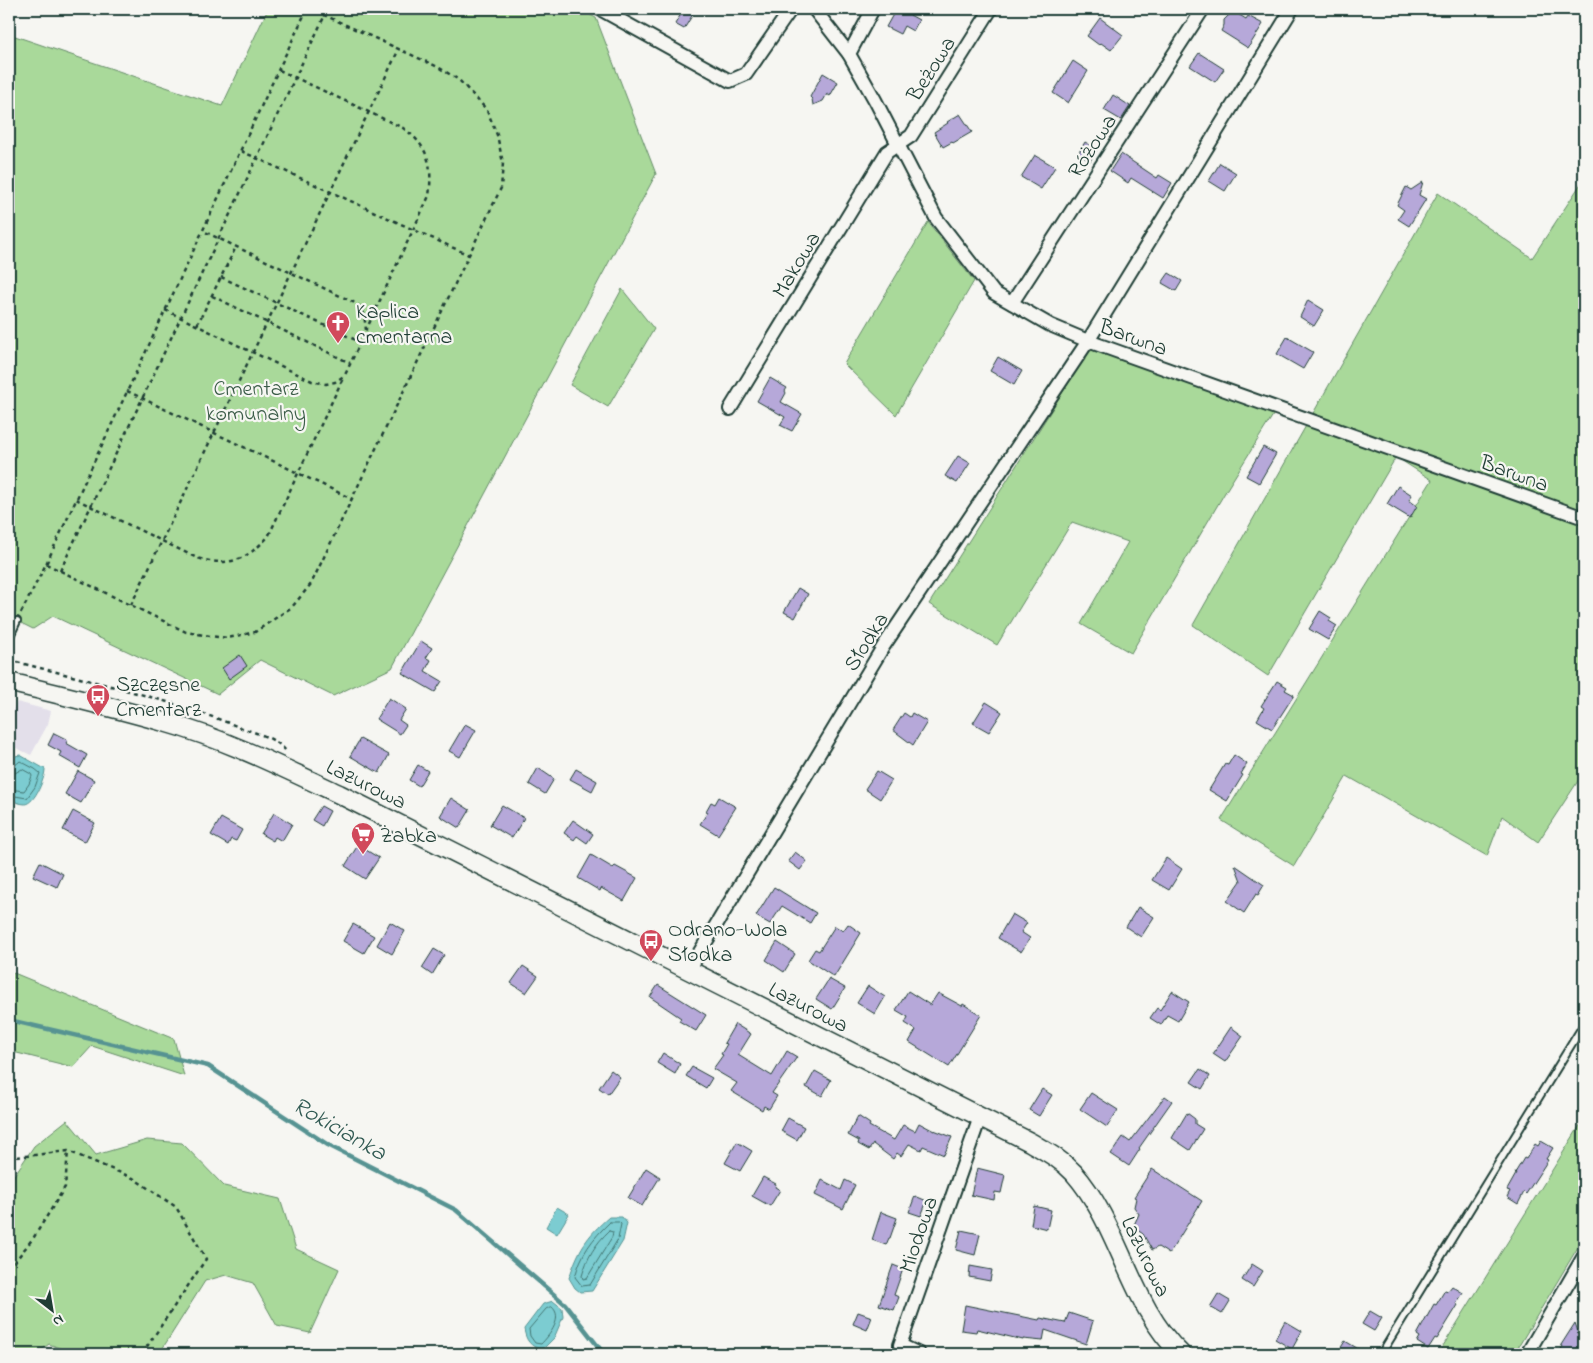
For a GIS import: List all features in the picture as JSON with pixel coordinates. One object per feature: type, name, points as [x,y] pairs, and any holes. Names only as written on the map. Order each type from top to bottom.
[{"type":"street","points":[[600,9],[730,81],[746,74],[791,9]]},
{"type":"street","name":"Barwna","points":[[814,9],[849,54],[936,218],[994,293],[1050,325],[1088,340],[1584,518]]},
{"type":"street","points":[[849,54],[874,9]]},
{"type":"street","name":"Beżowa","points":[[898,144],[911,136],[991,9]]},
{"type":"street","name":"Różowa","points":[[1012,303],[1203,9]]},
{"type":"street","name":"Słodka","points":[[689,970],[883,647],[1088,340],[1292,9]]},
{"type":"street","name":"Makowa","points":[[730,409],[887,152],[898,144]]},
{"type":"street","name":"Lazurowa","points":[[9,682],[164,722],[270,761],[980,1116],[1054,1156],[1073,1172],[1086,1190],[1099,1211],[1152,1318],[1170,1344],[1181,1354]]},
{"type":"street","name":"Miodowa","points":[[919,1354],[900,1345],[980,1116]]},
{"type":"street","points":[[1527,1354],[1584,1256]]},
{"type":"lane","points":[[9,638],[17,621]]},
{"type":"lane","points":[[1381,1354],[1584,1024]]},
{"type":"path","points":[[17,621],[46,564],[202,231],[309,9],[438,67],[459,80],[487,110],[497,135],[502,163],[501,188],[311,584],[292,607],[255,632],[228,638],[186,632],[46,564]]},
{"type":"path","points":[[60,571],[325,15]]},
{"type":"path","points":[[131,605],[399,49]]},
{"type":"path","points":[[76,499],[197,558],[211,562],[222,562],[245,556],[254,551],[268,537],[345,375],[429,196],[431,180],[429,161],[423,146],[403,128],[279,70]]},
{"type":"path","points":[[241,150],[469,256]]},
{"type":"path","points":[[202,231],[353,302],[359,306],[364,314],[366,330]]},
{"type":"path","points":[[197,325],[236,247]]},
{"type":"path","points":[[221,277],[360,342]]},
{"type":"path","points":[[212,296],[350,363]]},
{"type":"path","points":[[166,310],[317,383],[336,382],[345,375]]},
{"type":"path","points":[[127,391],[352,499]]},
{"type":"path","points":[[9,1158],[68,1151],[133,1178],[176,1207],[206,1260],[142,1354]]},
{"type":"path","points":[[9,1269],[34,1237],[65,1187],[68,1151]]},
{"type":"shaded area","points":[[17,702],[51,711],[48,724],[31,755],[14,747],[9,756],[9,717]]},
{"type":"green space","name":"Cmentarz komunalny","points":[[268,9],[579,9],[596,18],[656,174],[392,668],[333,696],[260,660],[218,694],[53,616],[33,629],[9,617],[9,34],[222,106]]},
{"type":"green space","points":[[1584,179],[1584,776],[1582,775],[1538,842],[1502,816],[1487,856],[1347,776],[1294,866],[1221,820],[1432,480],[1396,457],[1268,676],[1193,625],[1438,193],[1532,258]]},
{"type":"green space","points":[[928,222],[974,281],[896,415],[844,364]]},
{"type":"green space","points":[[622,289],[654,329],[608,407],[570,385]]},
{"type":"green space","points":[[1090,349],[1174,376],[1275,412],[1227,489],[1131,653],[1081,624],[1128,542],[1072,522],[997,645],[929,604]]},
{"type":"green space","points":[[9,971],[174,1039],[184,1076],[92,1046],[73,1067],[9,1051]]},
{"type":"green space","points":[[1584,1119],[1584,1237],[1514,1354],[1438,1354]]},
{"type":"green space","points":[[67,1120],[96,1155],[147,1140],[182,1143],[224,1186],[280,1199],[296,1249],[339,1269],[310,1333],[277,1326],[253,1283],[226,1275],[205,1281],[159,1354],[75,1354],[49,1344],[36,1354],[9,1354],[9,1183],[34,1146]]},
{"type":"water","points":[[20,755],[45,769],[36,795],[29,803],[25,804],[9,800],[9,766],[15,756]]},
{"type":"water","points":[[557,1207],[569,1214],[557,1234],[546,1227]]},
{"type":"water","points":[[609,1217],[622,1217],[627,1223],[623,1241],[592,1291],[580,1292],[569,1278],[580,1251],[589,1237]]},
{"type":"water","points":[[553,1301],[562,1308],[563,1317],[554,1338],[542,1350],[534,1347],[529,1342],[524,1329],[543,1304]]},
{"type":"building","points":[[684,9],[696,9],[684,29],[675,24]]},
{"type":"building","points":[[896,9],[913,9],[910,15],[919,20],[913,31],[904,26],[900,34],[886,27]]},
{"type":"building","points":[[1233,11],[1246,19],[1248,16],[1263,24],[1248,48],[1221,31],[1224,20]]},
{"type":"building","points":[[1100,18],[1123,35],[1111,50],[1101,43],[1099,45],[1087,36]]},
{"type":"building","points":[[1199,53],[1224,69],[1215,82],[1190,66]]},
{"type":"building","points":[[1073,61],[1088,71],[1068,103],[1053,93]]},
{"type":"building","points":[[823,73],[838,82],[830,96],[827,94],[823,101],[813,105],[810,97]]},
{"type":"building","points":[[1113,95],[1130,106],[1121,120],[1104,110]]},
{"type":"building","points":[[960,114],[972,132],[943,147],[934,132]]},
{"type":"building","points":[[1085,142],[1097,149],[1090,161],[1078,154]]},
{"type":"building","points":[[1121,154],[1157,178],[1159,175],[1172,183],[1163,198],[1131,178],[1128,183],[1110,171]]},
{"type":"building","points":[[1035,155],[1055,167],[1041,189],[1021,177]]},
{"type":"building","points":[[1220,163],[1236,173],[1225,191],[1209,181]]},
{"type":"building","points":[[1423,182],[1419,195],[1426,199],[1409,226],[1398,219],[1404,210],[1397,205],[1406,187],[1411,190]]},
{"type":"building","points":[[1169,273],[1182,281],[1176,291],[1162,283]]},
{"type":"building","points":[[1308,300],[1324,310],[1314,326],[1300,317]]},
{"type":"building","points":[[1287,337],[1313,352],[1303,369],[1277,354]]},
{"type":"building","points":[[998,357],[1022,371],[1014,385],[990,371]]},
{"type":"building","points":[[770,378],[787,388],[781,402],[802,414],[792,431],[780,425],[785,417],[757,401]]},
{"type":"building","points":[[1263,447],[1276,454],[1259,483],[1246,476]]},
{"type":"building","points":[[958,456],[970,463],[957,483],[945,476]]},
{"type":"building","points":[[1398,486],[1412,495],[1409,500],[1417,506],[1410,518],[1387,504]]},
{"type":"building","points":[[798,588],[808,594],[795,618],[784,612]]},
{"type":"building","points":[[1320,611],[1331,618],[1329,621],[1337,626],[1328,640],[1309,629]]},
{"type":"building","points":[[421,641],[432,648],[426,658],[431,660],[425,671],[442,681],[435,692],[402,673]]},
{"type":"building","points":[[240,655],[247,666],[229,679],[222,668]]},
{"type":"building","points":[[1277,681],[1287,687],[1285,690],[1294,695],[1272,729],[1257,720],[1264,708],[1261,706]]},
{"type":"building","points":[[389,698],[406,709],[399,720],[406,725],[400,734],[376,719]]},
{"type":"building","points":[[986,702],[1002,712],[989,732],[973,723]]},
{"type":"building","points":[[904,713],[910,717],[912,713],[927,722],[913,745],[893,730]]},
{"type":"building","points":[[465,724],[476,730],[460,757],[449,751]]},
{"type":"building","points":[[54,733],[68,740],[66,743],[87,755],[80,768],[59,756],[61,752],[48,745]]},
{"type":"building","points":[[360,739],[389,755],[379,773],[350,756]]},
{"type":"building","points":[[1234,755],[1247,764],[1241,774],[1243,775],[1227,801],[1209,790],[1225,764],[1228,765]]},
{"type":"building","points":[[418,765],[428,771],[419,786],[409,780]]},
{"type":"building","points":[[538,768],[554,779],[545,794],[529,784]]},
{"type":"building","points":[[576,769],[597,781],[592,791],[570,779]]},
{"type":"building","points":[[78,771],[94,780],[81,803],[65,794]]},
{"type":"building","points":[[877,771],[892,780],[880,799],[865,789]]},
{"type":"building","points":[[719,797],[736,807],[718,835],[700,824],[708,812],[706,811],[711,802],[715,804]]},
{"type":"building","points":[[451,798],[470,810],[459,828],[440,816]]},
{"type":"building","points":[[502,805],[524,818],[512,838],[490,825]]},
{"type":"building","points":[[321,806],[330,811],[322,826],[312,820]]},
{"type":"building","points":[[73,811],[95,823],[85,842],[63,830]]},
{"type":"building","points":[[274,813],[292,824],[282,841],[275,837],[273,841],[261,834]]},
{"type":"building","points":[[221,818],[242,830],[236,841],[231,839],[228,845],[211,835]]},
{"type":"building","points":[[573,820],[593,834],[587,843],[577,836],[574,840],[564,833]]},
{"type":"building","points":[[358,845],[379,858],[365,879],[345,866]]},
{"type":"building","points":[[795,852],[807,861],[800,870],[788,861]]},
{"type":"building","points":[[591,855],[613,868],[615,866],[637,878],[624,901],[601,888],[600,891],[578,878]]},
{"type":"building","points":[[1166,858],[1182,869],[1169,890],[1152,880]]},
{"type":"building","points":[[40,862],[63,874],[57,887],[33,876]]},
{"type":"building","points":[[1235,865],[1264,885],[1244,913],[1227,901],[1241,881]]},
{"type":"building","points":[[774,887],[816,913],[810,923],[782,906],[770,924],[756,916]]},
{"type":"building","points":[[1138,907],[1154,917],[1141,937],[1126,927]]},
{"type":"building","points":[[1012,914],[1027,923],[1021,932],[1030,938],[1021,952],[998,938]]},
{"type":"building","points":[[390,922],[405,931],[392,954],[377,945]]},
{"type":"building","points":[[353,924],[374,936],[364,953],[343,941]]},
{"type":"building","points":[[848,924],[861,933],[834,977],[808,960],[815,949],[819,951],[835,926],[843,931]]},
{"type":"building","points":[[777,942],[795,954],[784,972],[766,960]]},
{"type":"building","points":[[434,949],[444,955],[432,975],[422,968]]},
{"type":"building","points":[[523,966],[538,976],[526,993],[511,983]]},
{"type":"building","points":[[829,979],[845,988],[832,1009],[816,999]]},
{"type":"building","points":[[658,985],[706,1015],[696,1031],[679,1021],[681,1018],[650,997]]},
{"type":"building","points":[[868,986],[885,997],[875,1014],[857,1003]]},
{"type":"building","points":[[908,991],[930,1005],[938,993],[962,1006],[963,1004],[981,1015],[949,1067],[909,1042],[916,1030],[905,1023],[908,1017],[896,1010]]},
{"type":"building","points":[[1172,991],[1189,1002],[1178,1021],[1167,1015],[1161,1025],[1150,1018],[1157,1008],[1160,1010]]},
{"type":"building","points":[[735,1024],[751,1034],[738,1055],[772,1076],[787,1051],[797,1057],[772,1093],[777,1096],[769,1109],[764,1106],[762,1110],[731,1091],[737,1083],[713,1069],[723,1055],[721,1054],[727,1044],[724,1043]]},
{"type":"building","points":[[1231,1027],[1243,1036],[1225,1062],[1213,1054]]},
{"type":"building","points":[[663,1053],[680,1064],[675,1074],[657,1063]]},
{"type":"building","points":[[692,1067],[712,1078],[706,1088],[686,1076]]},
{"type":"building","points":[[1200,1069],[1210,1076],[1202,1089],[1191,1082]]},
{"type":"building","points":[[611,1070],[620,1077],[608,1094],[599,1088]]},
{"type":"building","points":[[815,1071],[831,1080],[822,1096],[806,1087]]},
{"type":"building","points":[[1042,1089],[1052,1095],[1039,1116],[1029,1110]]},
{"type":"building","points":[[1091,1093],[1118,1110],[1107,1127],[1080,1109]]},
{"type":"building","points":[[1165,1096],[1172,1101],[1139,1148],[1129,1166],[1111,1154],[1123,1137],[1130,1142]]},
{"type":"building","points":[[1187,1113],[1195,1119],[1195,1124],[1203,1129],[1190,1150],[1172,1138]]},
{"type":"building","points":[[858,1116],[870,1124],[869,1126],[894,1140],[903,1125],[915,1131],[919,1123],[934,1131],[952,1137],[944,1155],[923,1146],[921,1150],[909,1144],[901,1156],[897,1153],[893,1159],[873,1144],[869,1150],[858,1144],[859,1141],[848,1135]]},
{"type":"building","points":[[788,1118],[804,1127],[797,1140],[781,1131]]},
{"type":"building","points":[[1541,1141],[1553,1148],[1546,1159],[1548,1160],[1526,1194],[1524,1192],[1518,1204],[1507,1197],[1510,1191],[1507,1190],[1524,1158],[1526,1159],[1535,1144],[1538,1146]]},
{"type":"building","points":[[737,1142],[752,1151],[740,1171],[725,1163]]},
{"type":"building","points":[[646,1168],[660,1177],[642,1206],[628,1198]]},
{"type":"building","points":[[977,1168],[1005,1175],[1001,1193],[995,1192],[994,1200],[971,1195]]},
{"type":"building","points":[[1152,1169],[1202,1201],[1169,1254],[1158,1247],[1152,1250],[1143,1234],[1133,1227],[1139,1214],[1134,1207],[1136,1198],[1134,1197]]},
{"type":"building","points":[[763,1177],[776,1184],[775,1187],[780,1190],[770,1206],[752,1196]]},
{"type":"building","points":[[822,1180],[841,1190],[845,1180],[855,1185],[843,1209],[815,1195]]},
{"type":"building","points":[[915,1196],[927,1201],[921,1216],[909,1212]]},
{"type":"building","points":[[1034,1206],[1051,1210],[1047,1229],[1031,1225]]},
{"type":"building","points":[[881,1212],[897,1218],[886,1245],[872,1240]]},
{"type":"building","points":[[961,1230],[980,1234],[975,1255],[956,1250]]},
{"type":"building","points":[[1252,1264],[1263,1271],[1253,1287],[1242,1280]]},
{"type":"building","points":[[893,1265],[903,1269],[894,1295],[899,1297],[894,1310],[879,1305]]},
{"type":"building","points":[[970,1266],[992,1270],[990,1281],[969,1277]]},
{"type":"building","points":[[1452,1286],[1463,1293],[1456,1304],[1458,1305],[1437,1339],[1435,1338],[1428,1349],[1417,1342],[1420,1337],[1417,1335],[1434,1304],[1436,1305],[1445,1290],[1448,1291]]},
{"type":"building","points":[[1218,1294],[1230,1301],[1222,1314],[1210,1307]]},
{"type":"building","points":[[965,1305],[1039,1320],[1040,1318],[1065,1323],[1069,1313],[1093,1321],[1086,1344],[1045,1330],[1043,1341],[1023,1340],[977,1329],[976,1332],[961,1330]]},
{"type":"building","points":[[1370,1311],[1382,1318],[1374,1331],[1362,1324]]},
{"type":"building","points":[[858,1312],[872,1317],[867,1330],[853,1324]]},
{"type":"building","points":[[1285,1321],[1302,1331],[1292,1349],[1275,1339]]},
{"type":"building","points":[[1575,1323],[1579,1334],[1584,1333],[1584,1345],[1579,1354],[1558,1354],[1563,1346],[1561,1345]]},
{"type":"building","points":[[1345,1341],[1367,1354],[1337,1354]]},
{"type":"waterway","name":"Rokicianka","points":[[9,1020],[208,1066],[328,1145],[456,1210],[565,1304],[604,1354]]},
{"type":"place","name":"Kaplica cmentarna","points":[[338,344]]},
{"type":"place","name":"Szczęsne Cmentarz","points":[[98,717]]},
{"type":"place","name":"Żabka","points":[[363,855]]},
{"type":"place","name":"Odrano-Wola Słodka","points":[[651,962]]}]
